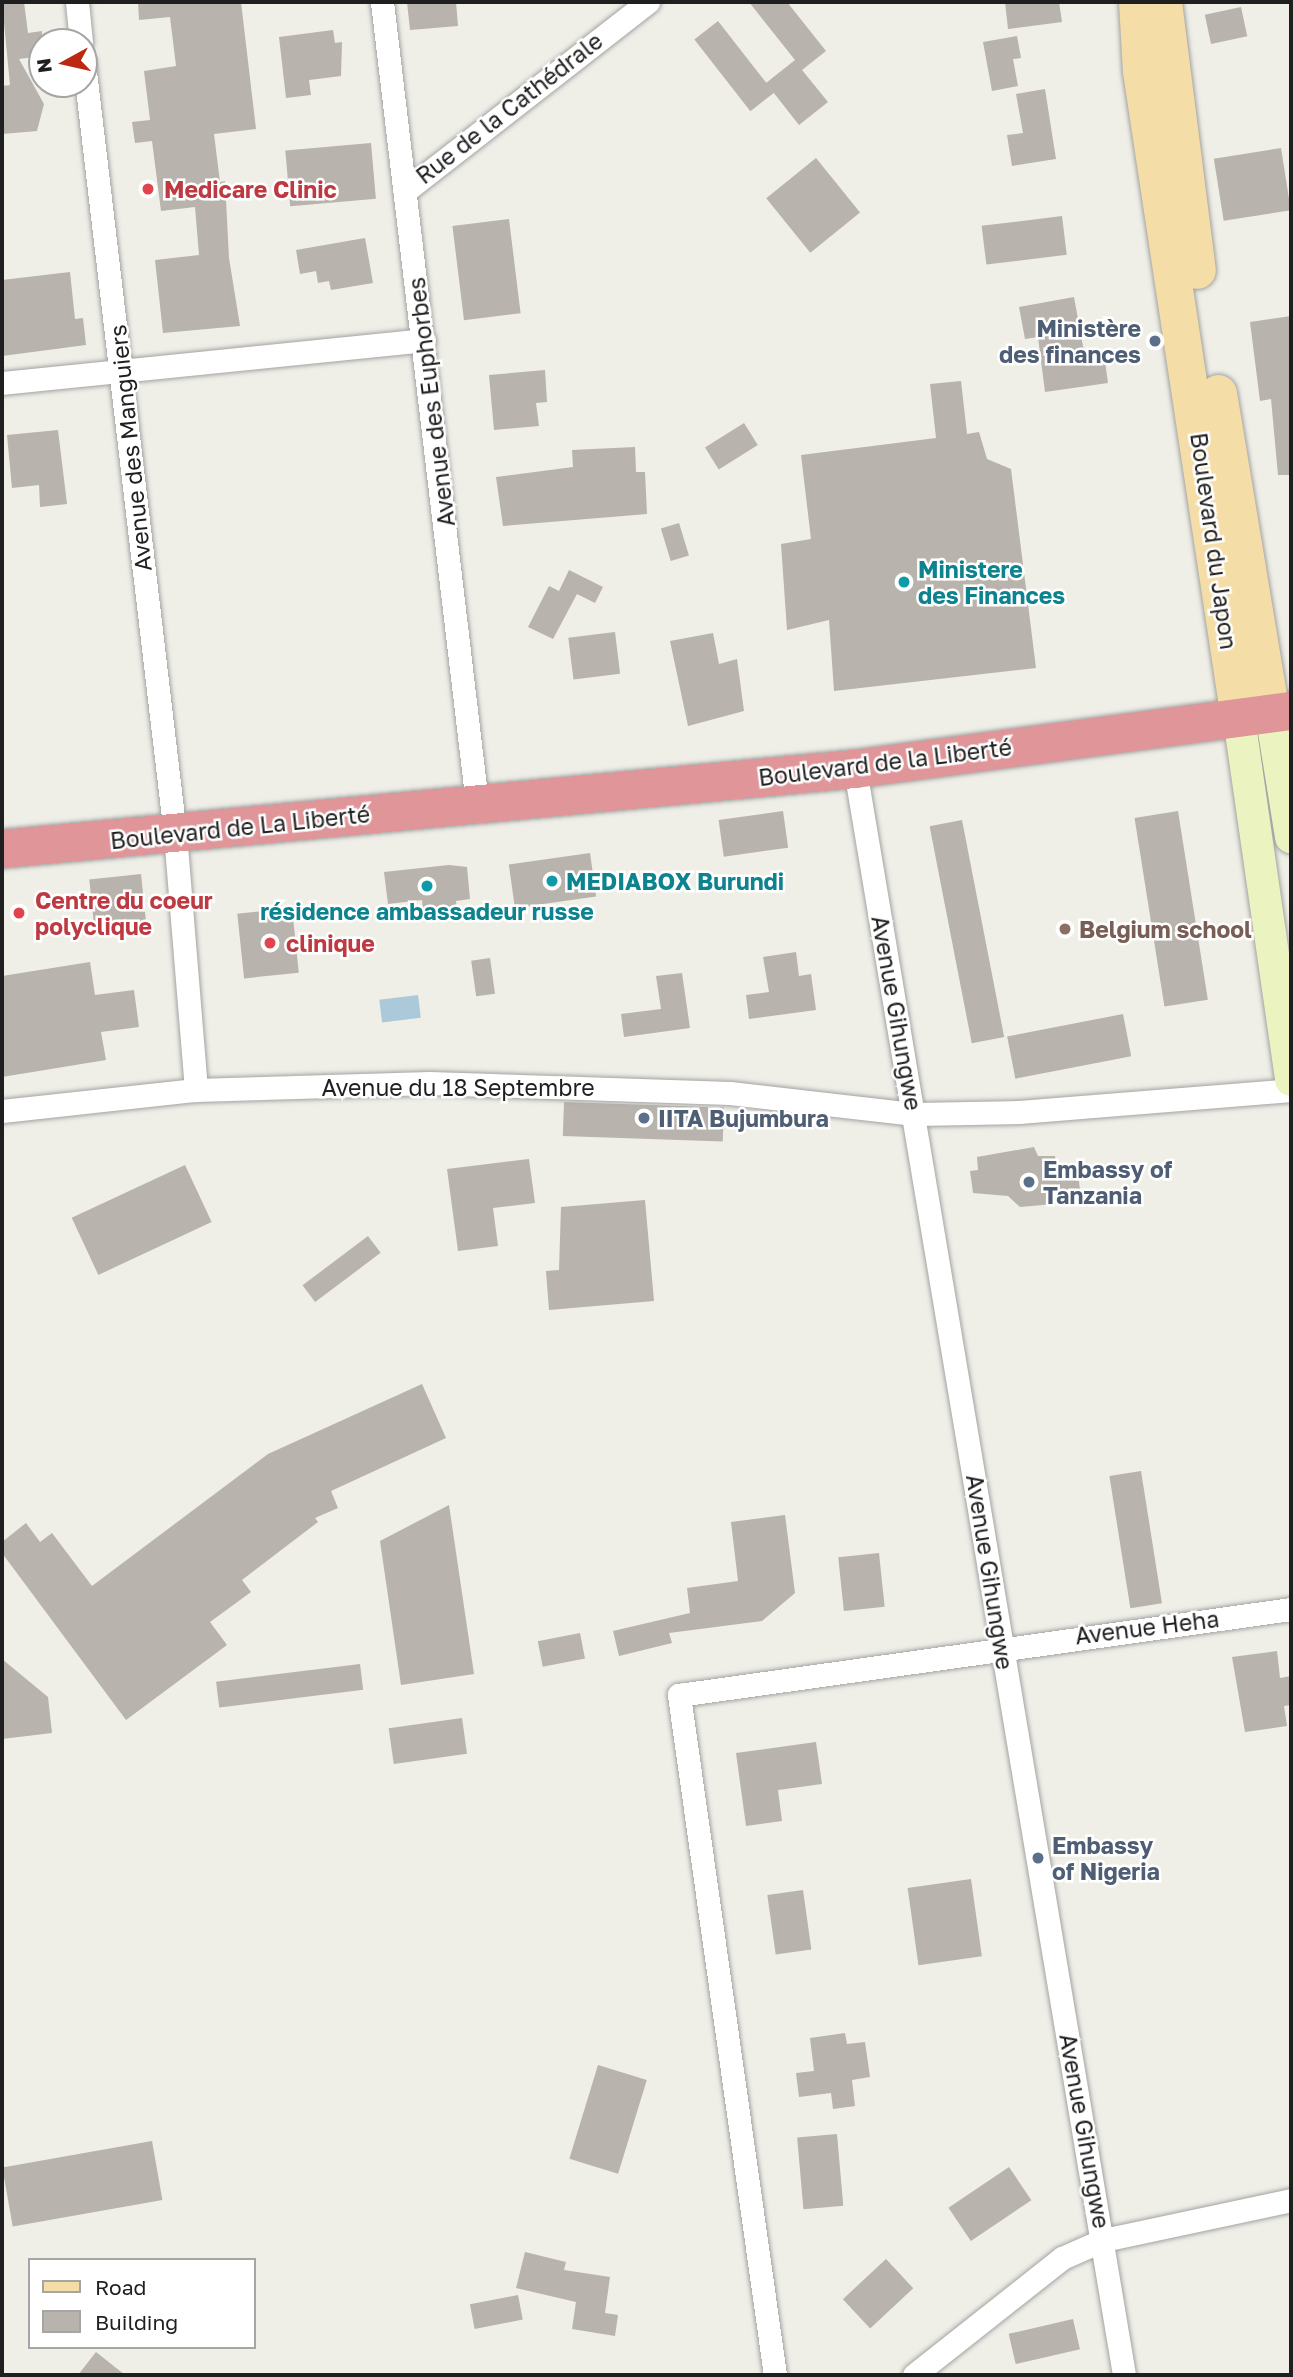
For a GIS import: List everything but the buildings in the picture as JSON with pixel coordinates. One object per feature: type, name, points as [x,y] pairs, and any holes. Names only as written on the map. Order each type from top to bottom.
[{"type":"highway","name":"Boulevard de la Liberté","points":[[477,803],[855,769],[1267,714]]},
{"type":"highway","name":"Boulevard de La Liberté","points":[[2,849],[477,803]]},
{"type":"main road","name":"Boulevard du Japon","points":[[1137,2],[1162,122],[1291,837]]},
{"type":"main road","name":"Boulevard du Japon","points":[[1162,122],[1163,2]]},
{"type":"main road","name":"Boulevard du Japon","points":[[1267,714],[1291,1080]]},
{"type":"street","points":[[76,2],[79,28]]},
{"type":"street","name":"Avenue des Euphorbes","points":[[382,2],[477,803]]},
{"type":"street","name":"Rue de la Cathédrale","points":[[405,191],[648,2]]},
{"type":"street","name":"Avenue des Manguiers","points":[[88,98],[175,834],[196,1090]]},
{"type":"street","points":[[2,383],[424,340]]},
{"type":"street","name":"Avenue Gihungwe","points":[[855,769],[915,1114],[1124,2375]]},
{"type":"street","name":"Avenue du 18 Septembre","points":[[2,1111],[196,1090],[506,1083],[730,1093],[915,1114],[1019,1112],[1291,1090]]},
{"type":"street","name":"Avenue Heha","points":[[775,2375],[679,1695],[1002,1645],[1291,1609]]},
{"type":"street","points":[[914,2375],[1062,2258],[1103,2239],[1291,2200]]},
{"type":"water","points":[[418,995],[421,1018],[382,1023],[379,1000]]},
{"type":"place","name":"Medicare Clinic","points":[[148,189]]},
{"type":"place","name":"Ministère des finances","points":[[1155,341]]},
{"type":"place","name":"Ministere des Finances","points":[[904,582]]},
{"type":"place","name":"MEDIABOX Burundi","points":[[552,881]]},
{"type":"place","name":"résidence ambassadeur russe","points":[[427,886]]},
{"type":"place","name":"Centre du coeur polyclique","points":[[19,913]]},
{"type":"place","name":"Belgium school","points":[[1065,929]]},
{"type":"place","name":"clinique","points":[[270,943]]},
{"type":"place","name":"IITA Bujumbura","points":[[644,1118]]},
{"type":"place","name":"Embassy of Tanzania","points":[[1029,1182]]},
{"type":"place","name":"Embassy of Nigeria","points":[[1038,1858]]}]
